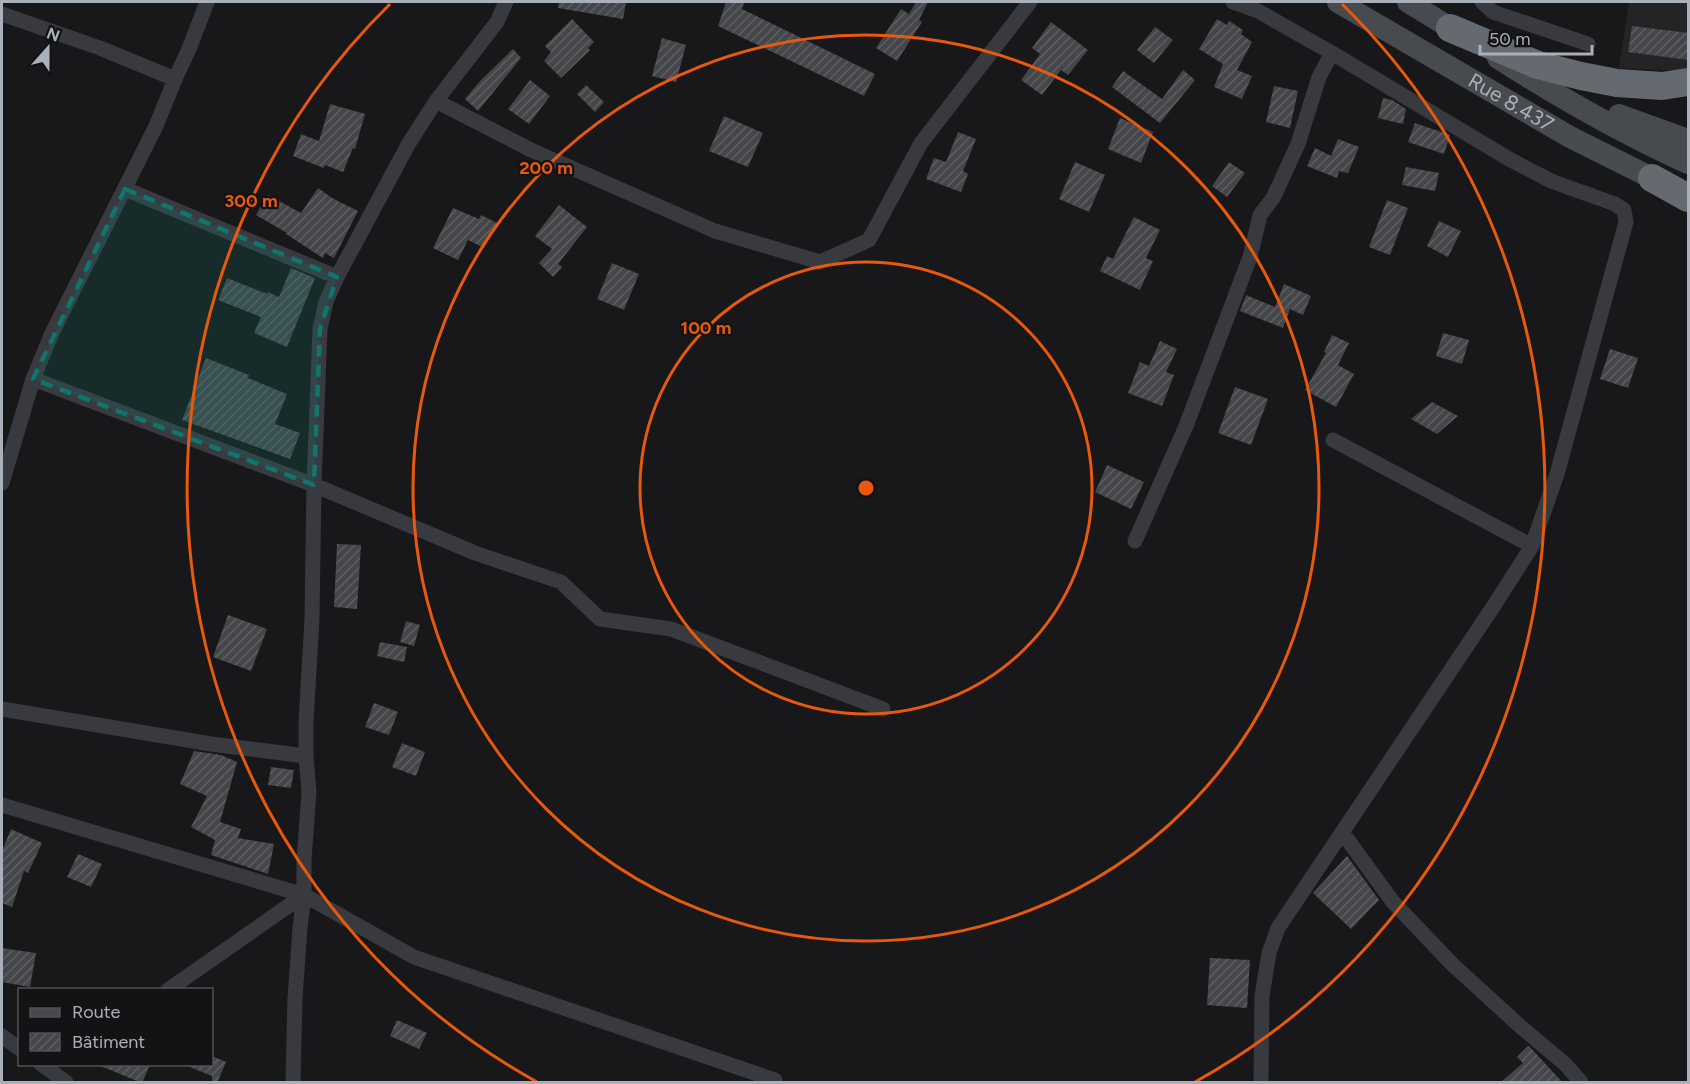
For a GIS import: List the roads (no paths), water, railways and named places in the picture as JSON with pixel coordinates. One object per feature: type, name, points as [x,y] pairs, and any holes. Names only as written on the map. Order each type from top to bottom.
[{"type":"highway","points":[[1450,28],[1538,65],[1581,76],[1617,83],[1662,86],[1689,82]]},
{"type":"highway","points":[[1652,178],[1689,198]]},
{"type":"main road","name":"Rue 8.437","points":[[1338,2],[1570,137],[1652,178],[1689,193]]},
{"type":"main road","name":"Rue 8.437","points":[[1408,2],[1551,91],[1658,149],[1689,163]]},
{"type":"main road","points":[[1551,91],[1689,140]]},
{"type":"street","points":[[2,483],[33,379],[52,333],[156,126],[207,2]]},
{"type":"street","points":[[293,1083],[295,998],[304,895],[309,792],[306,722],[312,618],[320,329],[326,302],[409,142],[436,101],[497,22],[506,2]]},
{"type":"street","points":[[436,101],[531,150],[716,231],[820,262],[869,240],[921,143],[1030,2]]},
{"type":"street","points":[[1233,2],[1258,11],[1332,52],[1509,159],[1551,181],[1615,204],[1624,210],[1626,222],[1557,474],[1532,546],[1278,928],[1269,953],[1262,996],[1261,1083]]},
{"type":"street","points":[[1482,2],[1493,12],[1588,44]]},
{"type":"street","points":[[2,14],[100,48],[175,79]]},
{"type":"street","points":[[1135,541],[1190,416],[1250,257],[1260,215],[1274,198],[1298,144],[1318,77],[1332,52]]},
{"type":"street","points":[[125,189],[338,277]]},
{"type":"street","points":[[33,379],[314,485],[474,553],[561,582],[600,619],[671,629],[883,709]]},
{"type":"street","points":[[1333,440],[1532,546]]},
{"type":"street","points":[[2,709],[211,744],[306,756]]},
{"type":"street","points":[[2,805],[304,895],[414,957],[775,1080]]},
{"type":"street","points":[[1342,832],[1393,902],[1452,964],[1565,1064],[1581,1083]]},
{"type":"street","points":[[171,988],[304,895]]},
{"type":"street","points":[[2,1036],[18,1047]]},
{"type":"street","points":[[49,1071],[66,1083]]}]
